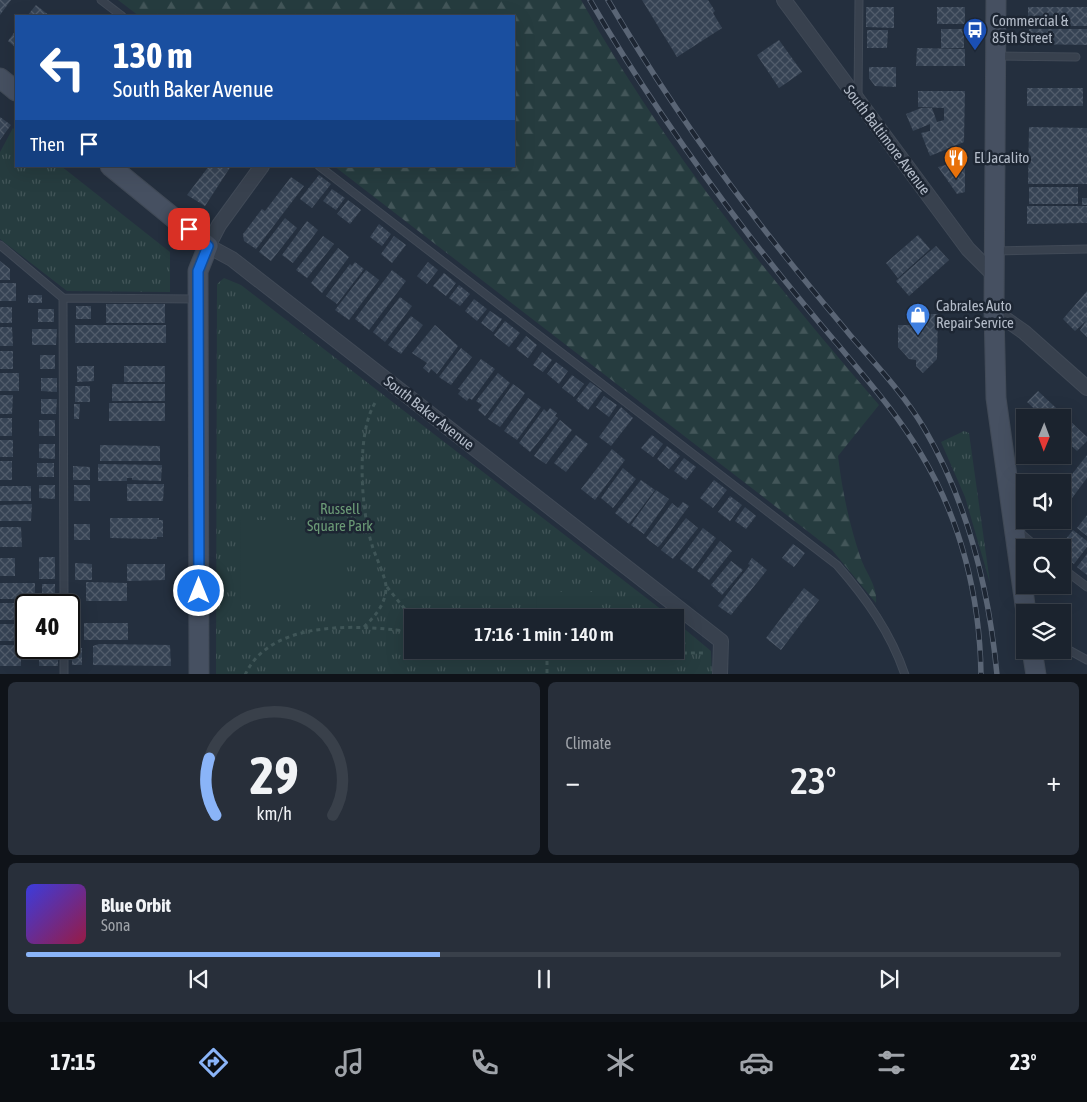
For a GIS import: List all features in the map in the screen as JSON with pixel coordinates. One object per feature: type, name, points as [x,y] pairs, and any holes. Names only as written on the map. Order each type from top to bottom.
[{"type":"main road","points":[[996,0],[994,311],[996,398],[1025,604]]},
{"type":"main road","points":[[0,78],[15,90]]},
{"type":"main road","name":"South Baker Avenue","points":[[111,167],[208,246]]},
{"type":"main road","points":[[199,674],[198,271],[208,246]]},
{"type":"main road","points":[[1034,659],[1036,674]]},
{"type":"street","name":"South Baltimore Avenue","points":[[784,0],[968,249],[995,276]]},
{"type":"street","points":[[208,246],[219,225],[261,167]]},
{"type":"street","name":"South Baker Avenue","points":[[208,246],[232,260],[720,641],[720,674]]},
{"type":"street","points":[[994,311],[1024,332],[1087,388]]},
{"type":"lane","points":[[101,0],[121,15]]},
{"type":"lane","points":[[858,0],[858,101]]},
{"type":"lane","points":[[996,56],[1076,57]]},
{"type":"lane","points":[[321,167],[837,565],[866,599],[899,656],[905,674]]},
{"type":"lane","points":[[0,245],[63,298],[199,299]]},
{"type":"lane","points":[[995,251],[1087,249]]},
{"type":"lane","points":[[63,298],[64,594]]},
{"type":"lane","points":[[1014,528],[1027,539]]},
{"type":"lane","points":[[1071,575],[1087,587]]},
{"type":"lane","points":[[1071,651],[1087,660]]},
{"type":"lane","points":[[64,659],[64,674]]},
{"type":"path","points":[[377,400],[367,420],[363,494],[371,544],[387,586],[405,609]]},
{"type":"path","points":[[364,627],[383,603],[387,586]]},
{"type":"path","points":[[245,674],[257,657],[282,638],[327,629],[364,627],[404,631]]},
{"type":"path","points":[[684,653],[703,653]]},
{"type":"path","points":[[546,659],[546,674]]},
{"type":"green space","points":[[118,0],[581,0],[613,54],[682,159],[758,260],[879,405],[838,456],[849,519],[862,562],[875,591],[876,603],[832,550],[335,167],[515,167],[515,15],[138,15]]},
{"type":"green space","points":[[13,128],[15,130],[15,167],[62,167],[170,252],[170,292],[67,291],[0,239],[0,152]]},
{"type":"green space","name":"Russell Square Park","points":[[224,278],[241,285],[661,609],[404,609],[404,659],[684,659],[684,628],[711,651],[712,674],[216,674],[217,284]]},
{"type":"green space","points":[[964,431],[969,433],[990,583],[965,497],[941,442]]},
{"type":"green space","points":[[240,520],[345,520],[345,601],[241,601]]},
{"type":"green space","points":[[536,592],[602,592],[602,609],[537,609]]},
{"type":"building","points":[[0,0],[11,0],[0,15]]},
{"type":"building","points":[[642,0],[708,0],[722,28],[677,57]]},
{"type":"building","points":[[36,5],[49,15],[28,15]]},
{"type":"building","points":[[866,7],[894,7],[894,28],[866,27]]},
{"type":"building","points":[[937,7],[965,7],[965,24],[937,24]]},
{"type":"building","points":[[1028,7],[1087,7],[1087,26],[1028,26]]},
{"type":"building","points":[[941,29],[964,29],[964,48],[941,48]]},
{"type":"building","points":[[1029,29],[1087,29],[1087,45],[1028,44]]},
{"type":"building","points":[[867,30],[888,30],[887,48],[867,48]]},
{"type":"building","points":[[15,31],[15,47],[8,41]]},
{"type":"building","points":[[779,40],[802,72],[779,88],[757,55]]},
{"type":"building","points":[[917,48],[965,49],[965,66],[916,66]]},
{"type":"building","points":[[869,67],[896,67],[896,87],[875,86],[869,78]]},
{"type":"building","points":[[1027,88],[1083,88],[1083,106],[1027,106]]},
{"type":"building","points":[[918,91],[965,91],[964,142],[930,156],[921,133],[930,131],[930,124],[913,131],[906,114],[921,108],[932,108],[937,122],[944,120],[944,108],[918,107]]},
{"type":"building","points":[[0,117],[11,125],[0,140]]},
{"type":"building","points":[[1029,127],[1087,128],[1087,184],[1028,184]]},
{"type":"building","name":"El Jacalito","points":[[965,160],[965,192],[957,194],[938,167]]},
{"type":"building","points":[[208,167],[230,167],[205,206],[187,195]]},
{"type":"building","points":[[319,175],[331,184],[312,208],[300,199]]},
{"type":"building","points":[[291,177],[304,186],[256,249],[244,241],[243,234],[262,209],[265,211]]},
{"type":"building","points":[[1029,187],[1078,187],[1078,204],[1029,204]]},
{"type":"building","points":[[332,189],[345,198],[336,210],[323,201]]},
{"type":"building","points":[[1082,198],[1087,198],[1087,205],[1082,205]]},
{"type":"building","points":[[348,200],[361,210],[350,224],[337,214]]},
{"type":"building","points":[[1027,206],[1087,206],[1087,223],[1027,224]]},
{"type":"building","points":[[285,218],[297,228],[271,261],[259,252]]},
{"type":"building","points":[[307,221],[318,230],[293,263],[282,255]]},
{"type":"building","points":[[379,224],[391,234],[382,246],[370,237]]},
{"type":"building","points":[[918,235],[930,249],[898,278],[886,263]]},
{"type":"building","points":[[323,236],[334,244],[307,278],[296,270]]},
{"type":"building","points":[[394,236],[406,245],[392,263],[381,254]]},
{"type":"building","points":[[936,246],[949,260],[909,296],[896,281]]},
{"type":"building","points":[[338,248],[349,257],[322,293],[311,283]]},
{"type":"building","points":[[0,261],[10,269],[10,280],[0,280]]},
{"type":"building","points":[[355,262],[364,269],[337,304],[326,296],[350,264],[352,266]]},
{"type":"building","points":[[428,262],[438,270],[427,284],[417,276]]},
{"type":"building","points":[[366,270],[379,280],[349,320],[335,310]]},
{"type":"building","points":[[392,270],[406,281],[369,330],[355,319]]},
{"type":"building","points":[[444,273],[456,283],[446,296],[433,286]]},
{"type":"building","points":[[0,283],[16,283],[16,301],[0,301]]},
{"type":"building","points":[[459,285],[470,294],[460,306],[449,298]]},
{"type":"building","points":[[1087,291],[1087,337],[1080,330],[1086,321],[1075,331],[1063,319]]},
{"type":"building","points":[[28,295],[42,295],[42,303],[28,303]]},
{"type":"building","points":[[400,297],[412,306],[385,342],[373,332]]},
{"type":"building","points":[[474,299],[487,309],[477,321],[465,311]]},
{"type":"building","points":[[106,304],[165,304],[165,323],[106,323]]},
{"type":"building","points":[[76,306],[91,306],[91,319],[76,319]]},
{"type":"building","points":[[0,307],[12,307],[12,323],[0,323]]},
{"type":"building","points":[[38,309],[54,309],[54,322],[38,322]]},
{"type":"building","points":[[490,311],[502,319],[493,332],[481,323]]},
{"type":"building","name":"Cabrales Auto Repair Service","points":[[921,314],[938,314],[937,359],[923,373],[916,366],[916,360],[909,359],[898,347],[898,325],[922,325]]},
{"type":"building","points":[[411,316],[423,325],[401,354],[388,345]]},
{"type":"building","points":[[505,321],[520,333],[509,347],[494,335]]},
{"type":"building","points":[[75,325],[166,325],[166,343],[75,343]]},
{"type":"building","points":[[435,325],[458,346],[437,374],[431,369],[429,373],[423,368],[427,363],[412,353]]},
{"type":"building","points":[[0,327],[12,327],[13,346],[0,346]]},
{"type":"building","points":[[32,329],[57,329],[56,345],[32,345]]},
{"type":"building","points":[[526,336],[537,345],[528,358],[516,349]]},
{"type":"building","points":[[461,348],[472,357],[451,385],[439,377]]},
{"type":"building","points":[[0,351],[13,351],[13,369],[0,369]]},
{"type":"building","points":[[542,352],[552,360],[543,372],[533,365]]},
{"type":"building","points":[[40,355],[55,355],[55,369],[40,369]]},
{"type":"building","points":[[481,359],[495,369],[472,400],[469,398],[467,401],[458,394],[461,390],[458,389]]},
{"type":"building","points":[[556,362],[568,371],[559,384],[547,374]]},
{"type":"building","points":[[77,366],[94,366],[94,381],[77,382]]},
{"type":"building","points":[[124,366],[165,366],[165,382],[124,382]]},
{"type":"building","points":[[0,373],[19,373],[19,391],[0,391]]},
{"type":"building","points":[[498,373],[510,383],[485,416],[478,410],[482,405],[476,401]]},
{"type":"building","points":[[572,375],[584,384],[574,397],[562,388]]},
{"type":"building","points":[[41,378],[57,378],[57,392],[41,391]]},
{"type":"building","points":[[590,382],[602,391],[588,410],[576,400]]},
{"type":"building","points":[[112,384],[165,384],[165,401],[112,401]]},
{"type":"building","points":[[513,384],[525,393],[500,427],[488,419]]},
{"type":"building","points":[[75,386],[90,386],[90,402],[75,402]]},
{"type":"building","points":[[1038,391],[1057,409],[1035,409],[1027,402]]},
{"type":"building","points":[[0,395],[13,395],[12,414],[0,414]]},
{"type":"building","points":[[604,396],[617,405],[609,417],[596,407]]},
{"type":"building","points":[[528,398],[541,407],[517,440],[504,431]]},
{"type":"building","points":[[41,399],[57,399],[56,414],[41,414]]},
{"type":"building","points":[[109,403],[165,403],[165,421],[109,421]]},
{"type":"building","points":[[74,404],[80,404],[79,419],[74,419]]},
{"type":"building","points":[[621,407],[633,418],[611,446],[599,437]]},
{"type":"building","points":[[550,408],[557,413],[555,416],[558,418],[530,452],[519,443],[544,409],[547,412]]},
{"type":"building","points":[[0,418],[12,418],[12,436],[0,436]]},
{"type":"building","points":[[39,420],[55,420],[55,436],[39,436]]},
{"type":"building","points":[[560,420],[572,430],[546,464],[534,456]]},
{"type":"building","points":[[1071,422],[1087,437],[1087,441],[1077,451],[1071,445]]},
{"type":"building","points":[[576,435],[588,444],[566,472],[554,463]]},
{"type":"building","points":[[652,435],[663,444],[653,457],[641,448]]},
{"type":"building","points":[[0,440],[13,440],[13,457],[0,457]]},
{"type":"building","points":[[39,444],[55,444],[55,459],[39,458]]},
{"type":"building","points":[[100,445],[160,446],[160,461],[100,461]]},
{"type":"building","points":[[667,446],[680,456],[669,469],[657,459]]},
{"type":"building","points":[[612,449],[625,460],[595,500],[581,489]]},
{"type":"building","points":[[1087,455],[1087,478],[1071,499],[1071,475]]},
{"type":"building","points":[[684,458],[696,467],[686,480],[674,471]]},
{"type":"building","points":[[0,461],[12,461],[12,480],[0,480]]},
{"type":"building","points":[[37,463],[54,463],[54,477],[37,477]]},
{"type":"building","points":[[98,464],[162,465],[161,481],[132,480],[132,478],[127,478],[127,481],[98,481]]},
{"type":"building","points":[[73,466],[90,467],[90,480],[73,480]]},
{"type":"building","points":[[623,468],[636,479],[613,508],[601,498]]},
{"type":"building","points":[[641,480],[655,490],[629,524],[615,513]]},
{"type":"building","points":[[714,480],[727,490],[713,508],[700,498]]},
{"type":"building","points":[[127,484],[164,484],[163,501],[127,501]]},
{"type":"building","points":[[39,485],[55,485],[55,499],[39,498]]},
{"type":"building","points":[[74,485],[90,485],[90,501],[74,501]]},
{"type":"building","points":[[0,486],[31,486],[31,501],[0,501]]},
{"type":"building","points":[[656,490],[669,499],[644,534],[631,525]]},
{"type":"building","points":[[730,496],[742,505],[730,521],[718,512]]},
{"type":"building","points":[[683,502],[689,506],[658,547],[646,538],[672,503],[678,508]]},
{"type":"building","points":[[32,504],[31,521],[0,521],[0,505]]},
{"type":"building","points":[[745,507],[756,516],[746,529],[735,521]]},
{"type":"building","points":[[1087,515],[1087,536],[1077,528]]},
{"type":"building","points":[[110,518],[159,518],[159,520],[163,520],[163,537],[157,537],[157,539],[110,538]]},
{"type":"building","points":[[686,518],[698,528],[673,559],[661,550]]},
{"type":"building","points":[[74,524],[90,524],[90,540],[74,540]]},
{"type":"building","points":[[0,527],[21,527],[22,547],[0,547]]},
{"type":"building","points":[[703,528],[716,538],[693,569],[680,559]]},
{"type":"building","points":[[1073,530],[1087,541],[1087,547],[1074,564],[1071,562],[1071,539],[1066,539]]},
{"type":"building","points":[[720,541],[732,551],[709,580],[697,571]]},
{"type":"building","points":[[793,544],[805,553],[794,567],[782,558]]},
{"type":"building","points":[[1087,554],[1087,575],[1077,567]]},
{"type":"building","points":[[39,557],[55,557],[55,579],[39,579]]},
{"type":"building","points":[[0,558],[15,558],[15,576],[0,576]]},
{"type":"building","points":[[752,558],[767,570],[731,615],[718,606],[750,565],[748,564]]},
{"type":"building","points":[[731,561],[743,570],[722,595],[711,585]]},
{"type":"building","points":[[75,563],[92,564],[92,580],[75,580]]},
{"type":"building","points":[[127,564],[165,564],[165,580],[127,581]]},
{"type":"building","points":[[86,582],[127,583],[127,601],[86,601]]},
{"type":"building","points":[[0,583],[35,583],[35,594],[15,594],[15,599],[0,599]]},
{"type":"building","points":[[42,584],[55,584],[55,594],[42,594]]},
{"type":"building","points":[[804,588],[819,600],[781,650],[766,638]]},
{"type":"building","points":[[0,603],[15,603],[15,620],[0,620]]},
{"type":"building","points":[[84,623],[128,623],[128,640],[84,640]]},
{"type":"building","points":[[0,624],[15,624],[15,641],[0,641]]},
{"type":"building","points":[[99,644],[170,645],[171,666],[93,665],[93,646]]},
{"type":"building","points":[[0,645],[15,645],[15,659],[21,659],[21,666],[0,666]]},
{"type":"building","points":[[80,648],[82,648],[82,665],[72,665],[72,659],[80,659]]},
{"type":"building","points":[[39,659],[58,659],[58,666],[39,666]]},
{"type":"railway","points":[[590,0],[647,92],[708,180],[772,265],[882,398],[921,454],[947,505],[966,560],[977,617],[981,674]]},
{"type":"railway","points":[[608,0],[658,81],[731,186],[799,274],[899,392],[924,428],[953,486],[974,548],[988,611],[997,674]]},
{"type":"place","name":"Commercial & 85th Street","points":[[975,51]]},
{"type":"place","name":"El Jacalito","points":[[956,179]]},
{"type":"place","name":"Cabrales Auto Repair Service","points":[[918,336]]},
{"type":"route","points":[[189,229],[208,246],[198,271],[199,591]]}]
